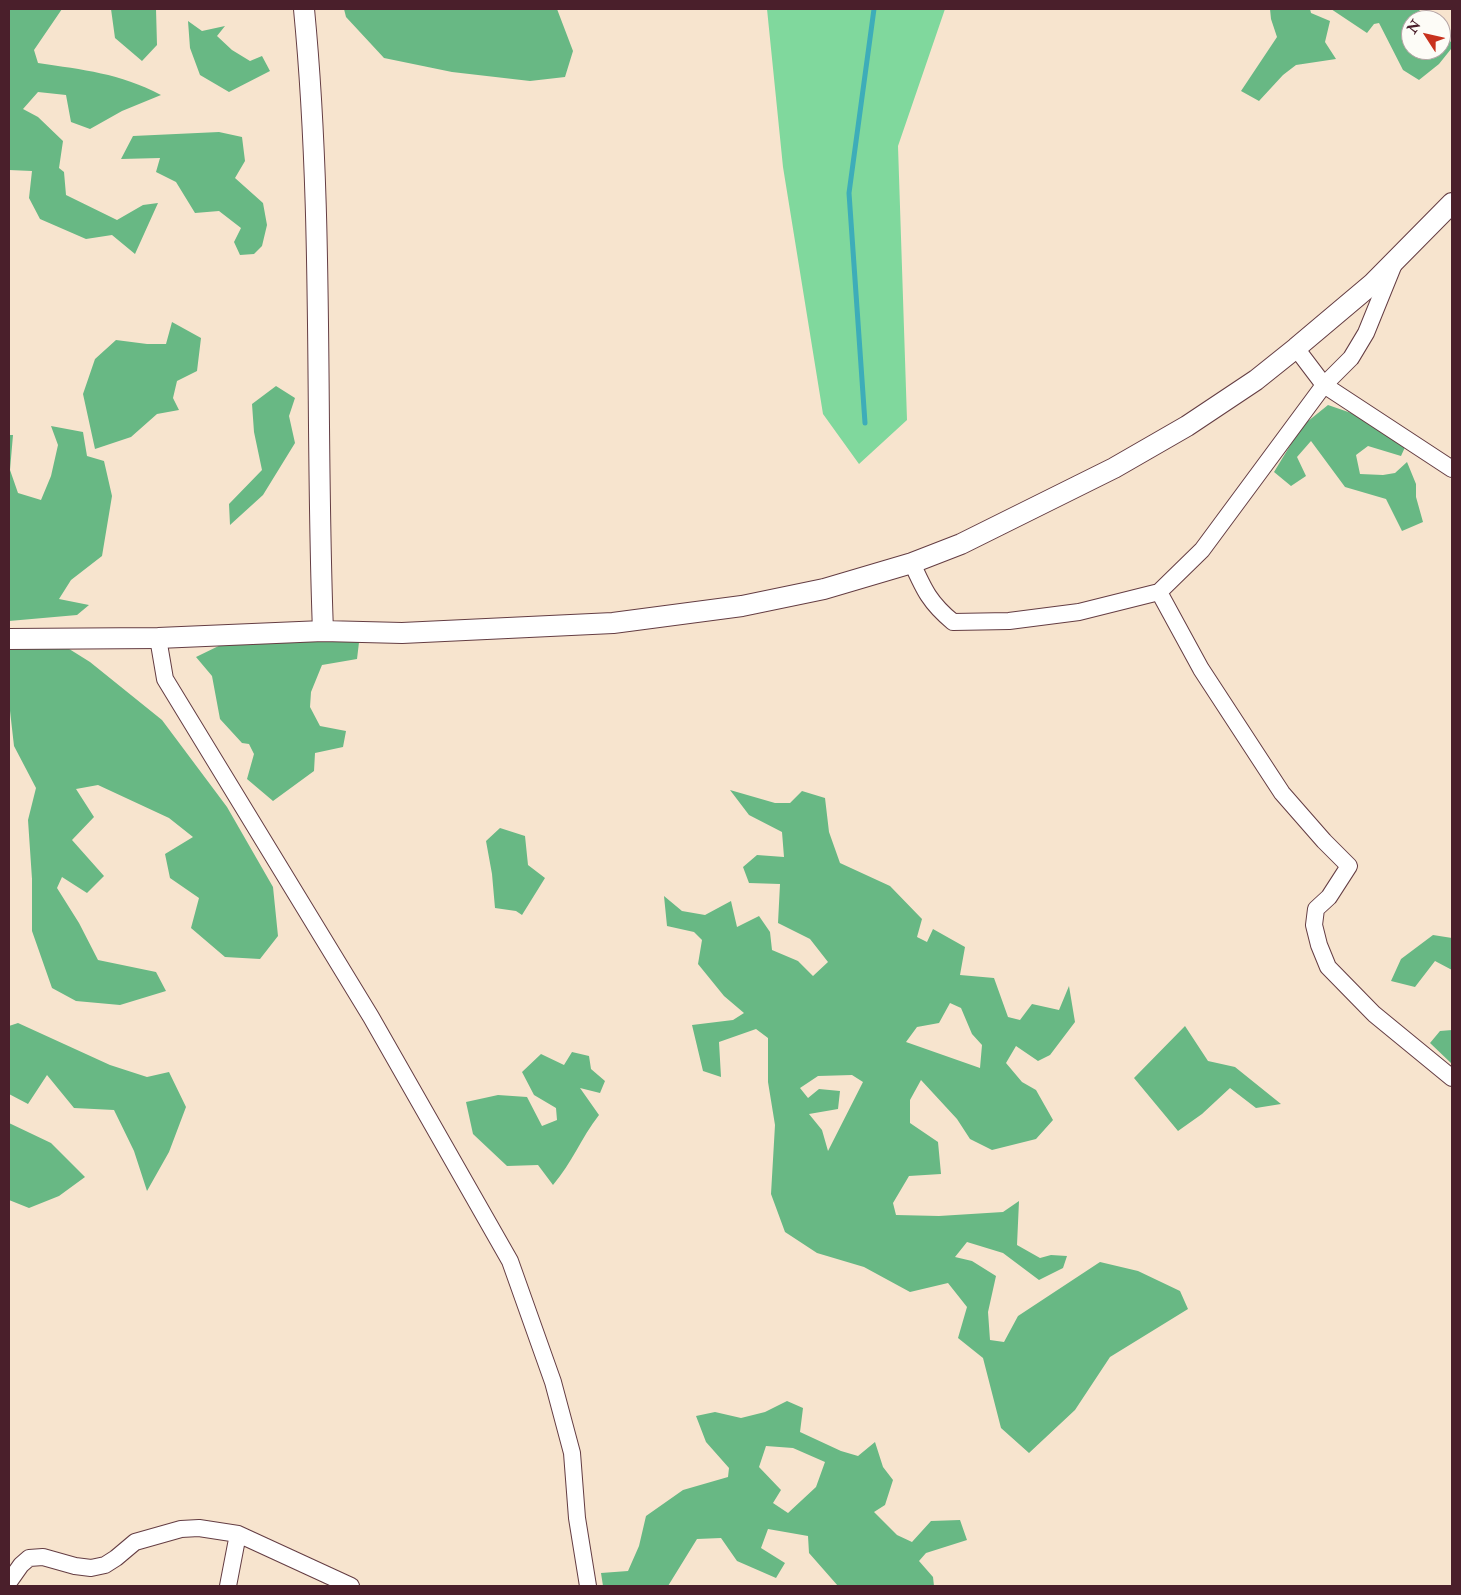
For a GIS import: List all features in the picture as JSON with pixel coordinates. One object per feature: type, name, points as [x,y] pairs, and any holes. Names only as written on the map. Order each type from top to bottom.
[{"type":"street","points":[[304,9],[311,99],[317,263],[319,540],[323,631]]},
{"type":"street","points":[[9,639],[158,638],[323,631],[402,633],[613,623],[742,606],[824,589],[912,562],[961,544],[1122,463],[1187,426],[1256,380],[1296,348],[1372,284],[1452,203]]},
{"type":"street","points":[[912,562],[928,598],[940,612],[953,622],[1009,621],[1079,612],[1159,592],[1202,550],[1324,385],[1351,358],[1366,333],[1395,261]]},
{"type":"street","points":[[1296,348],[1324,385],[1452,469]]},
{"type":"street","points":[[1159,592],[1201,669],[1282,793],[1324,841],[1349,866],[1329,897],[1316,909],[1314,925],[1319,945],[1328,966],[1374,1014],[1452,1078]]},
{"type":"street","points":[[158,638],[165,679],[371,1017],[510,1261],[553,1382],[572,1453],[577,1518],[588,1586]]},
{"type":"street","points":[[9,1582],[25,1561],[36,1557],[92,1568],[105,1565],[135,1542],[181,1529],[199,1528],[238,1534],[351,1586]]},
{"type":"street","points":[[228,1586],[238,1534]]},
{"type":"green space","points":[[9,9],[62,9],[34,50],[38,63],[86,70],[116,77],[161,95],[122,111],[90,129],[71,122],[66,95],[38,92],[23,109],[38,117],[63,141],[59,168],[64,172],[66,195],[117,220],[143,205],[158,203],[135,254],[112,235],[86,239],[40,219],[29,198],[32,171],[9,170]]},
{"type":"green space","points":[[111,9],[156,9],[157,45],[142,61],[115,38]]},
{"type":"green space","points":[[344,9],[557,9],[573,51],[565,77],[530,81],[452,72],[384,58],[346,17]]},
{"type":"green space","points":[[767,9],[945,9],[898,146],[907,420],[859,464],[823,414],[783,167]]},
{"type":"green space","points":[[1270,9],[1310,9],[1311,13],[1330,21],[1325,42],[1336,59],[1296,65],[1283,75],[1259,101],[1241,91],[1277,37]]},
{"type":"green space","points":[[1331,9],[1419,10],[1401,10],[1401,60],[1442,60],[1419,80],[1403,70],[1379,23],[1374,24],[1367,33]]},
{"type":"green space","points":[[188,21],[202,31],[225,26],[217,36],[232,50],[250,61],[262,56],[270,71],[229,92],[200,75],[190,48]]},
{"type":"green space","points":[[219,132],[242,137],[245,161],[235,178],[263,203],[267,225],[262,246],[254,254],[240,255],[234,242],[241,228],[219,211],[195,213],[176,182],[156,172],[160,158],[121,159],[133,136]]},
{"type":"green space","points":[[172,322],[201,338],[197,371],[177,381],[173,398],[179,410],[157,414],[131,437],[95,449],[83,394],[95,359],[116,340],[147,344],[166,344]]},
{"type":"green space","points":[[276,386],[295,398],[289,416],[295,443],[263,495],[230,525],[229,504],[262,470],[254,432],[252,404]]},
{"type":"green space","points":[[1328,405],[1357,415],[1406,445],[1401,456],[1368,446],[1356,455],[1360,474],[1383,475],[1395,473],[1407,462],[1416,484],[1416,497],[1423,522],[1402,531],[1386,499],[1345,487],[1311,441],[1297,457],[1306,476],[1291,486],[1274,472],[1302,426]]},
{"type":"green space","points":[[51,426],[83,432],[87,456],[104,461],[112,496],[102,556],[71,580],[59,599],[89,605],[77,615],[9,621],[9,435],[13,435],[10,470],[18,493],[41,500],[51,476],[58,445]]},
{"type":"green space","points":[[360,634],[357,659],[322,665],[311,692],[310,707],[320,726],[346,731],[343,747],[315,753],[314,771],[273,801],[247,779],[254,754],[249,744],[242,743],[220,719],[212,676],[196,657],[231,640]]},
{"type":"green space","points":[[9,644],[66,647],[90,662],[162,720],[227,807],[273,887],[278,936],[260,959],[225,957],[191,928],[199,898],[170,878],[165,854],[193,837],[169,818],[98,785],[76,789],[94,817],[72,840],[104,876],[87,893],[62,877],[57,888],[79,923],[98,960],[156,972],[166,991],[120,1005],[76,1001],[52,988],[32,931],[32,879],[28,820],[36,788],[14,746],[9,702]]},
{"type":"green space","points":[[730,790],[775,803],[790,803],[802,791],[825,798],[829,832],[840,863],[890,886],[922,919],[917,937],[927,942],[933,929],[965,947],[960,975],[994,978],[1008,1017],[1020,1020],[1032,1004],[1059,1010],[1069,986],[1075,1022],[1050,1055],[1038,1061],[1016,1046],[1006,1063],[1022,1082],[1036,1090],[1053,1120],[1036,1139],[992,1150],[970,1139],[957,1119],[921,1080],[910,1100],[910,1123],[938,1142],[941,1174],[909,1176],[893,1203],[896,1215],[939,1216],[1003,1212],[1019,1201],[1017,1245],[1040,1258],[1051,1255],[1067,1256],[1063,1268],[1039,1280],[1003,1253],[967,1242],[955,1257],[972,1261],[996,1276],[988,1312],[990,1340],[1004,1342],[1018,1316],[1100,1262],[1138,1271],[1180,1291],[1188,1309],[1110,1357],[1075,1410],[1029,1453],[1001,1428],[983,1358],[958,1338],[967,1307],[948,1283],[910,1292],[864,1267],[817,1253],[785,1232],[771,1194],[775,1125],[768,1082],[768,1038],[756,1029],[719,1042],[721,1077],[703,1071],[692,1025],[733,1020],[744,1013],[724,996],[698,964],[702,940],[694,932],[667,926],[664,896],[682,911],[705,915],[731,901],[737,927],[759,916],[770,932],[772,950],[798,961],[813,976],[828,962],[810,939],[778,923],[780,884],[749,883],[743,867],[757,855],[784,857],[782,832],[749,815]],"holes":[[[950,1003],[961,1008],[972,1034],[982,1045],[980,1068],[906,1042],[917,1027],[939,1023]],[[852,1075],[863,1082],[828,1151],[822,1130],[809,1114],[838,1109],[840,1091],[819,1089],[808,1098],[800,1088],[818,1076]]]},
{"type":"green space","points":[[500,828],[525,836],[528,865],[545,878],[522,915],[516,911],[495,908],[492,874],[486,841]]},
{"type":"green space","points":[[1433,935],[1452,938],[1452,970],[1435,961],[1415,987],[1391,981],[1401,959]]},
{"type":"green space","points":[[18,1023],[110,1065],[147,1077],[169,1072],[186,1107],[169,1152],[147,1191],[134,1151],[114,1110],[74,1108],[47,1075],[28,1104],[9,1094],[9,1026]]},
{"type":"green space","points":[[1185,1026],[1208,1061],[1235,1067],[1281,1104],[1256,1108],[1230,1088],[1202,1114],[1178,1131],[1134,1078]]},
{"type":"green space","points":[[1452,1030],[1452,1064],[1430,1043],[1440,1031]]},
{"type":"green space","points":[[572,1052],[589,1056],[591,1069],[605,1081],[600,1093],[580,1088],[599,1115],[566,1168],[553,1185],[538,1165],[507,1166],[473,1134],[466,1102],[498,1095],[527,1097],[542,1126],[557,1120],[556,1108],[534,1095],[522,1072],[541,1054],[564,1065]]},
{"type":"green space","points":[[9,1123],[51,1143],[85,1177],[59,1196],[29,1208],[9,1200]]},
{"type":"green space","points":[[787,1401],[803,1408],[800,1432],[841,1451],[858,1456],[875,1442],[883,1467],[893,1480],[885,1505],[874,1512],[897,1535],[912,1542],[931,1521],[960,1520],[967,1540],[926,1553],[919,1561],[933,1577],[934,1586],[838,1586],[809,1553],[808,1536],[768,1529],[761,1548],[785,1563],[776,1578],[737,1561],[721,1538],[697,1539],[668,1586],[603,1586],[601,1573],[628,1571],[639,1546],[646,1516],[683,1490],[728,1477],[729,1468],[706,1442],[696,1416],[715,1412],[741,1418],[765,1412]],"holes":[[[766,1446],[793,1448],[825,1462],[816,1487],[788,1513],[773,1503],[781,1490],[759,1467]]]},
{"type":"waterway","points":[[865,423],[849,193],[874,9]]}]
